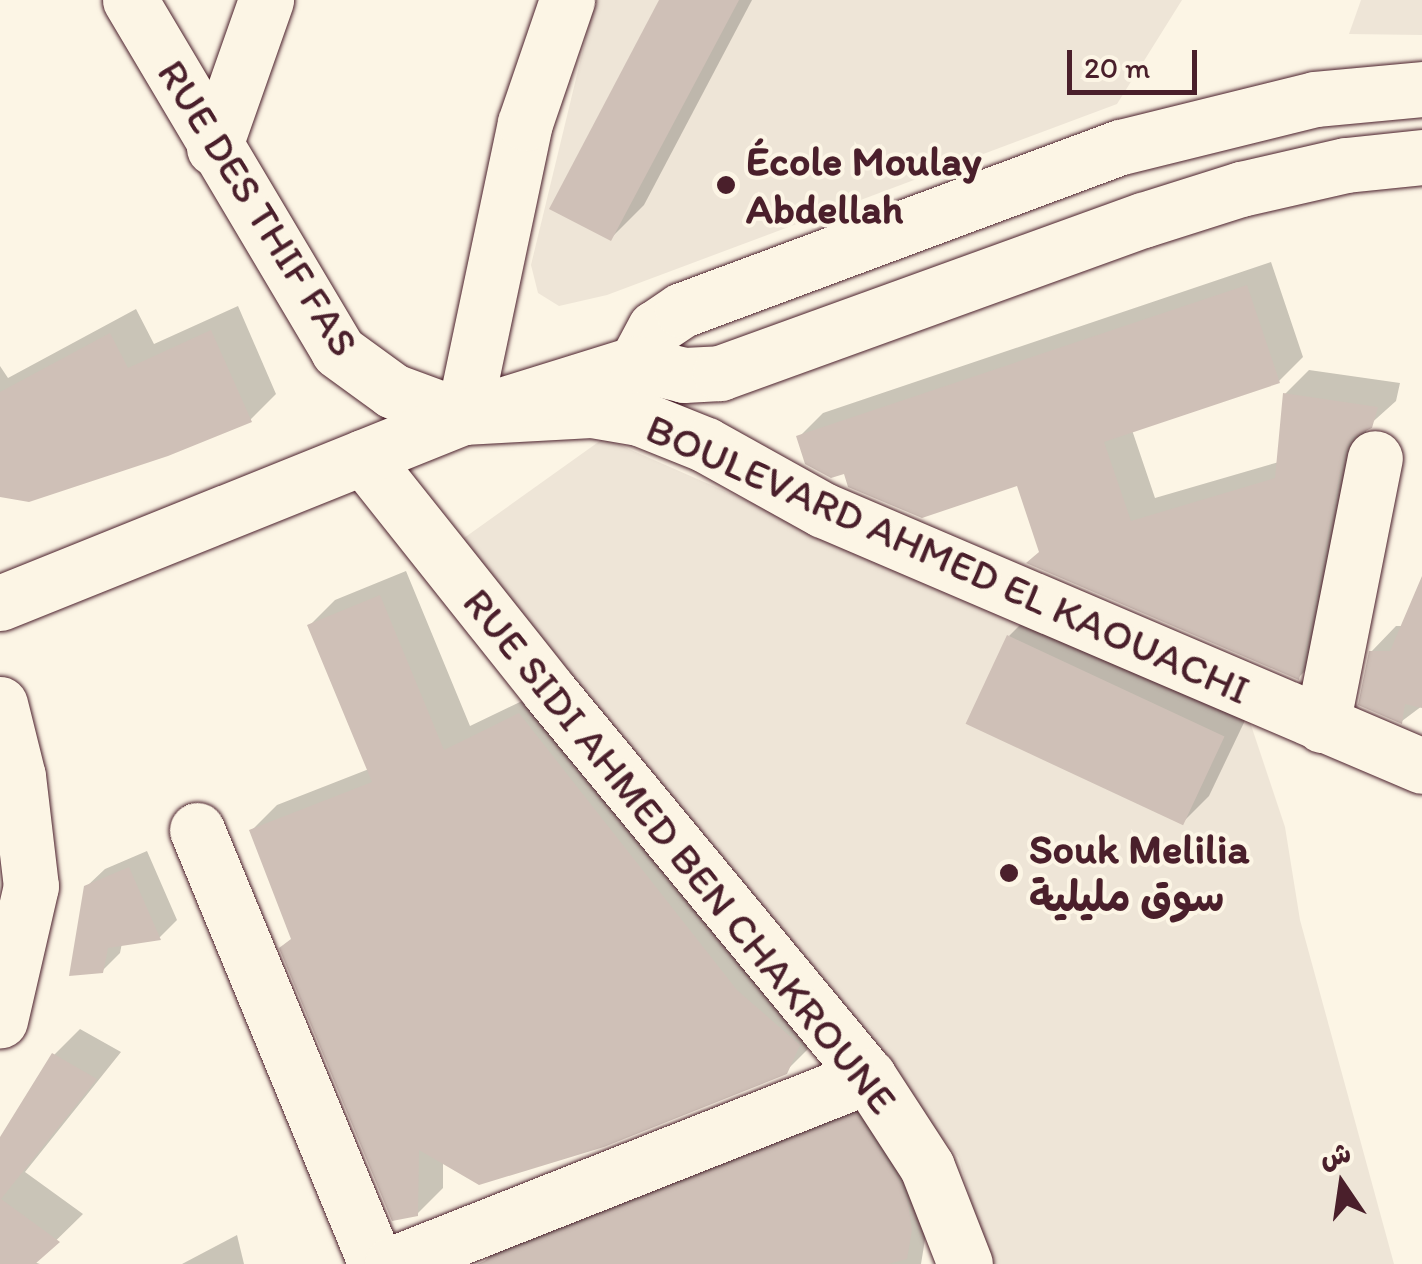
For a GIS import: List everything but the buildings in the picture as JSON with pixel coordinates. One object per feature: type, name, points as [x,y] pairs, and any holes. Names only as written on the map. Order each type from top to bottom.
[{"type":"street","name":"RUE DES THIF FAS","points":[[130,0],[214,148],[338,350],[394,391],[462,417]]},
{"type":"street","points":[[214,148],[266,0]]},
{"type":"street","points":[[462,417],[524,123],[566,0]]},
{"type":"street","points":[[636,364],[655,328],[682,310],[1121,147],[1315,99],[1422,89]]},
{"type":"street","points":[[0,604],[462,417],[636,364],[684,374],[720,373],[1143,220],[1241,190],[1346,165],[1422,157]]},
{"type":"street","name":"BOULEVARD AHMED EL KAOUACHI","points":[[462,417],[591,410],[639,418],[706,444],[822,510],[1422,766]]},
{"type":"street","name":"RUE SIDI AHMED BEN CHAKROUNE","points":[[363,457],[549,692],[868,1076],[928,1166],[965,1264]]},
{"type":"street","points":[[1322,725],[1375,458]]},
{"type":"street","points":[[0,704],[18,776],[31,886],[0,1020]]},
{"type":"street","points":[[197,830],[376,1264]]},
{"type":"street","points":[[418,1260],[868,1076]]},
{"type":"shaded area","name":"École Moulay Abdellah","points":[[595,0],[1182,0],[1117,104],[607,295],[559,306],[538,293],[531,265]]},
{"type":"shaded area","points":[[1361,0],[1422,0],[1422,35],[1349,34]]},
{"type":"shaded area","name":"Souk Melilia سوق مليلية","points":[[604,438],[1250,722],[1285,827],[1300,920],[1394,1264],[988,1264],[959,1158],[457,543]]},
{"type":"place","name":"École Moulay Abdellah","points":[[726,185]]},
{"type":"place","name":"Souk Melilia سوق مليلية","points":[[1009,873]]}]
